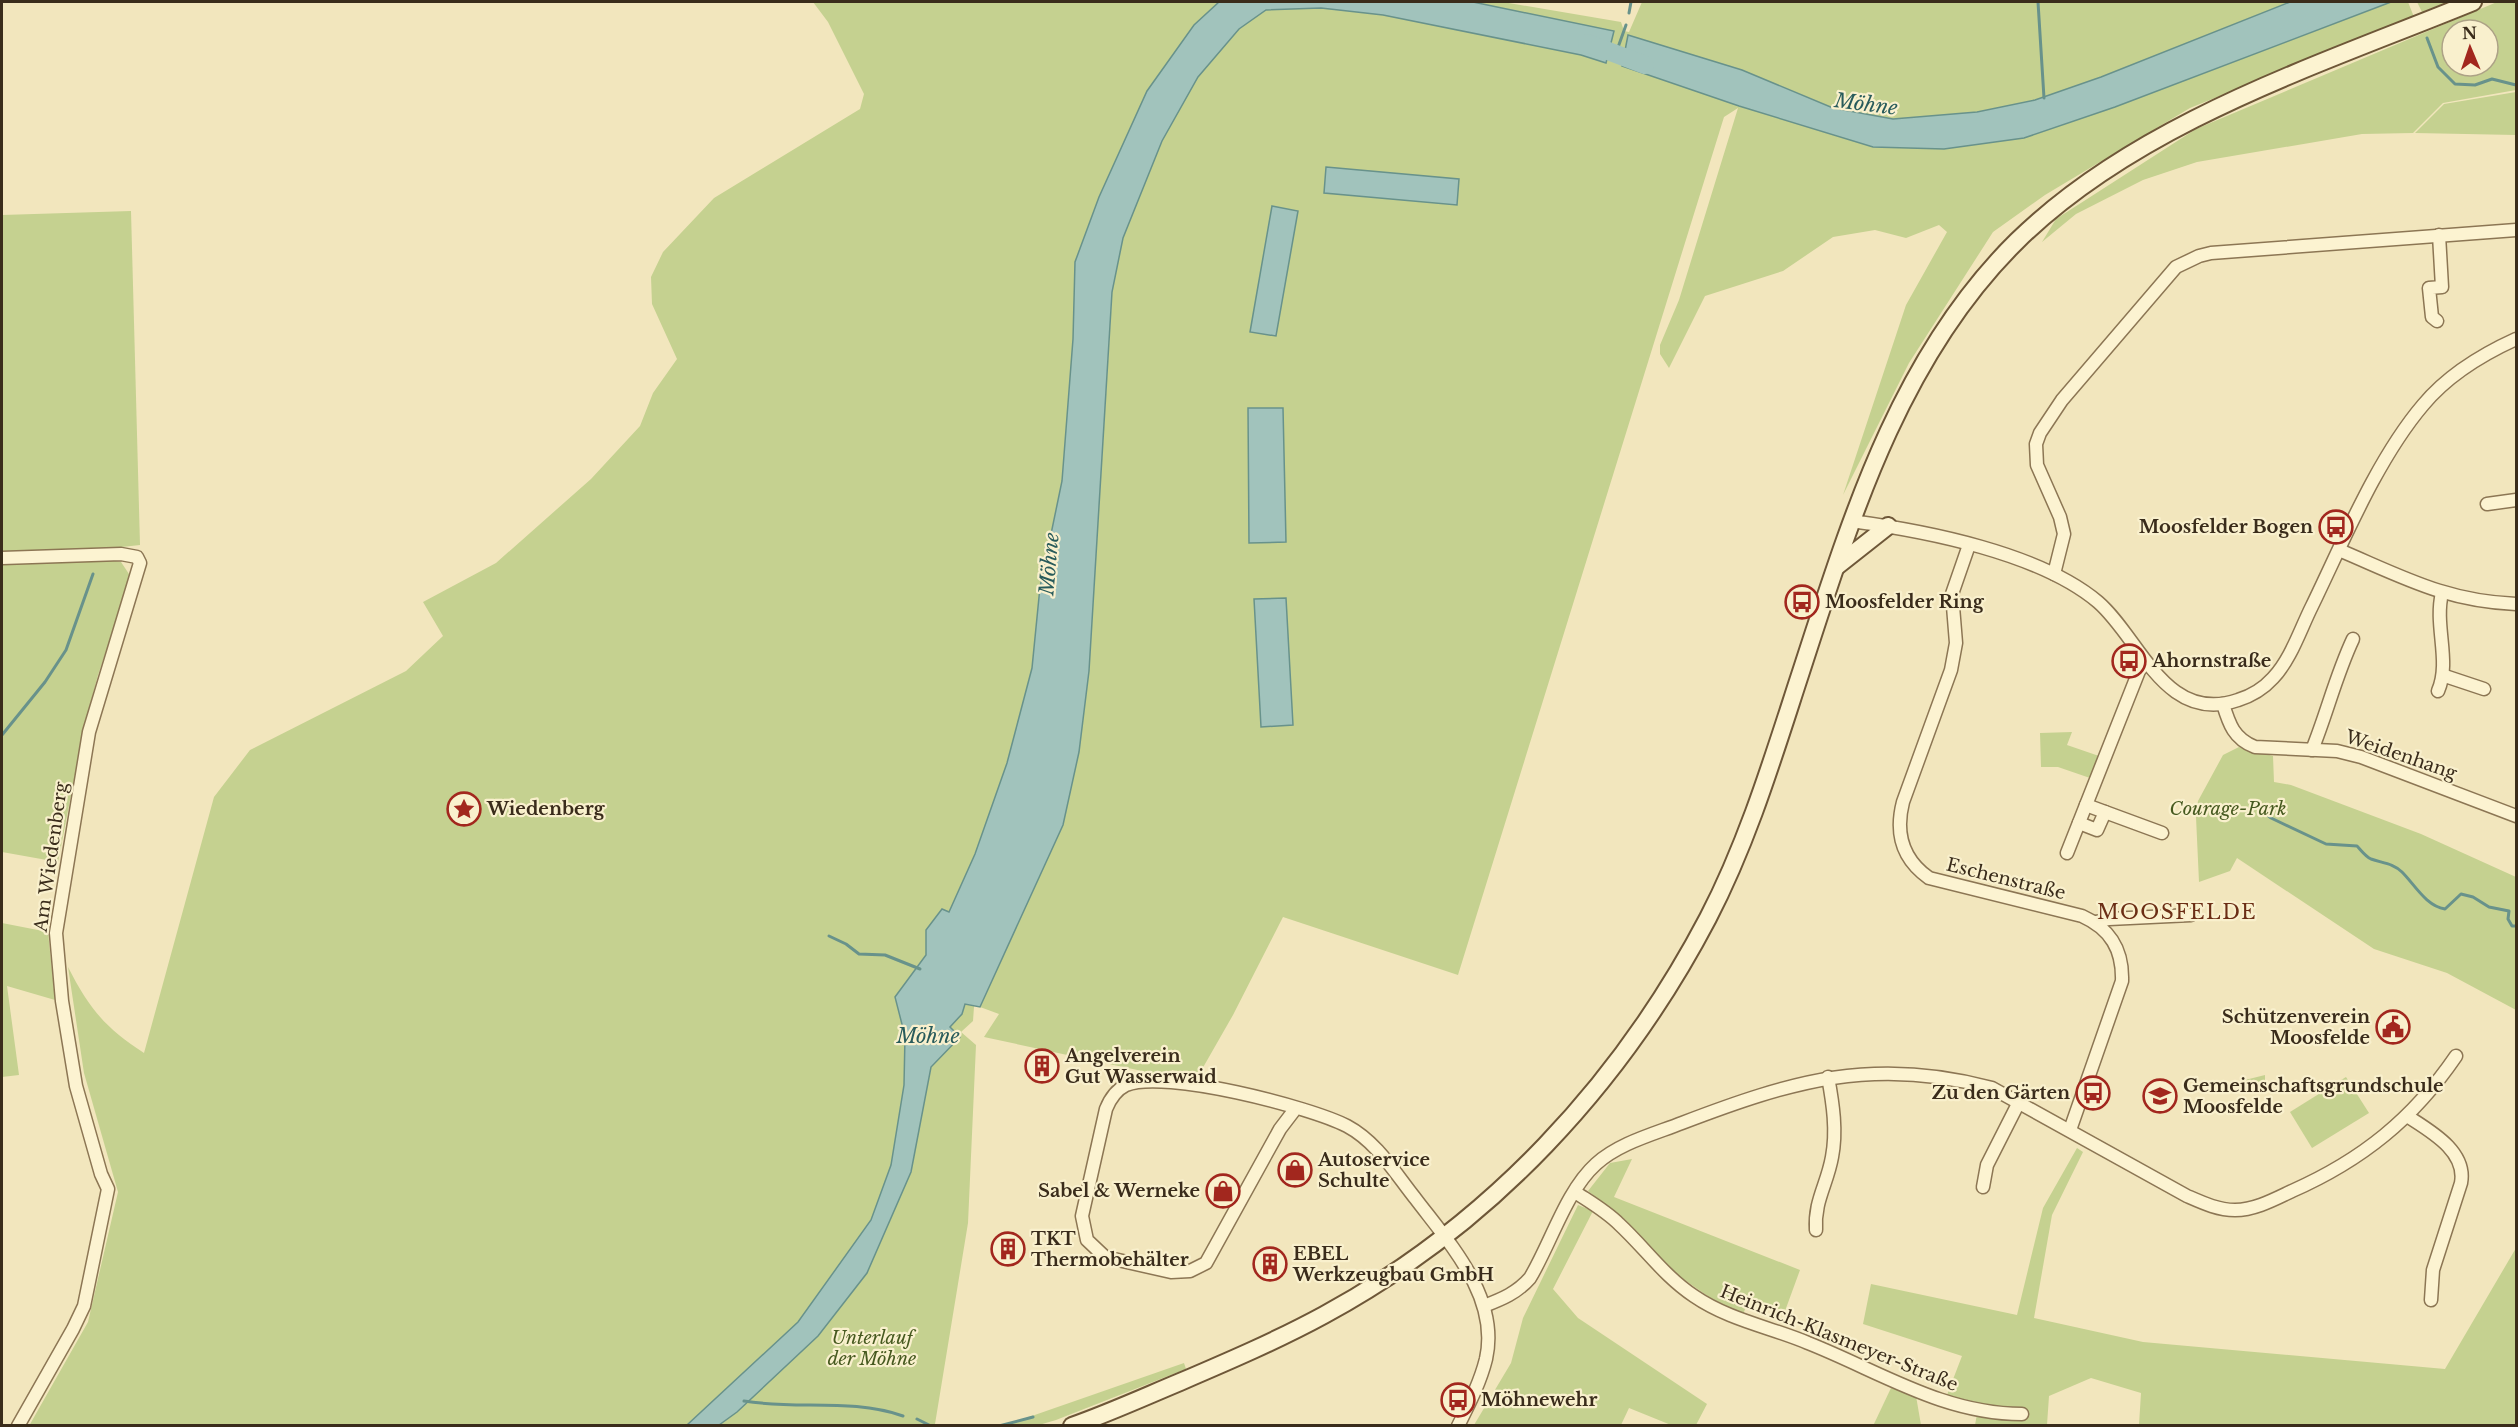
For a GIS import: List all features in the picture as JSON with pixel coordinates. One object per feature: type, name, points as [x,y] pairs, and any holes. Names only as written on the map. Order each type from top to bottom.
[{"type":"main road","points":[[1072,1425],[1223,1364],[1322,1317],[1444,1236],[1494,1197],[1564,1127],[1613,1068],[1666,991],[1707,921],[1743,841],[1851,521],[1893,421],[1934,344],[1986,274],[2053,208],[2133,152],[2195,119],[2473,2]]},
{"type":"main road","points":[[1836,567],[1888,526]]},
{"type":"street","points":[[2054,574],[2064,534],[2060,518],[2037,465],[2037,444],[2040,433],[2062,400],[2176,267],[2211,253],[2517,230]]},
{"type":"street","points":[[2437,321],[2432,317],[2430,288],[2442,286],[2439,236]]},
{"type":"street","points":[[1851,521],[1888,526],[1969,544],[2071,582],[2105,608],[2165,684],[2177,693],[2194,700],[2223,704],[2252,694],[2274,677],[2288,656],[2339,550],[2395,444],[2424,403],[2448,380],[2517,339]]},
{"type":"street","points":[[2487,504],[2517,500]]},
{"type":"street","name":"Eschenstraße","points":[[1969,544],[1952,594],[1954,657],[1903,802],[1899,826],[1901,844],[1913,865],[1929,878],[2082,916],[2096,922]]},
{"type":"street","points":[[2339,550],[2405,580],[2442,593],[2468,600],[2517,604]]},
{"type":"street","name":"Am Wiedenberg","points":[[2,558],[122,554],[137,557],[140,563],[89,732],[56,933],[62,1001],[76,1086],[101,1174],[108,1190],[84,1306],[18,1425]]},
{"type":"street","points":[[2438,691],[2445,676],[2439,606],[2442,593]]},
{"type":"street","points":[[2312,750],[2335,687],[2336,675],[2353,639]]},
{"type":"street","points":[[2067,853],[2146,662]]},
{"type":"street","points":[[2445,676],[2484,689]]},
{"type":"street","name":"Weidenhang","points":[[2223,704],[2230,727],[2245,743],[2264,748],[2337,751],[2361,757],[2517,816]]},
{"type":"street","points":[[2086,805],[2162,833]]},
{"type":"street","points":[[2079,823],[2097,830],[2105,812]]},
{"type":"street","points":[[2096,922],[2109,919],[2191,915]]},
{"type":"street","points":[[2070,1130],[2122,981],[2123,969],[2117,948],[2112,937],[2096,922]]},
{"type":"street","points":[[1484,1306],[1507,1298],[1522,1288],[1530,1278],[1575,1192],[1596,1163],[1625,1146],[1732,1105],[1828,1077],[1882,1072],[1932,1075],[1992,1088],[2187,1196],[2220,1208],[2236,1210],[2274,1199],[2334,1170],[2371,1148],[2407,1116],[2440,1079],[2456,1056]]},
{"type":"street","points":[[1816,1230],[1815,1212],[1828,1175],[1834,1135],[1828,1077]]},
{"type":"street","points":[[1296,1108],[1280,1129],[1211,1258],[1190,1271],[1171,1272],[1105,1257],[1094,1249],[1083,1229],[1082,1216],[1110,1099],[1128,1084],[1161,1083],[1208,1086],[1296,1108],[1349,1127],[1390,1164],[1444,1236],[1473,1280],[1484,1306],[1488,1333],[1486,1357],[1476,1390],[1458,1425]]},
{"type":"street","points":[[1983,1187],[1987,1165],[2019,1101]]},
{"type":"street","points":[[2407,1116],[2450,1148],[2457,1155],[2462,1170],[2461,1183],[2433,1270],[2431,1300]]},
{"type":"street","name":"Heinrich-Klasmeyer-Straße","points":[[1575,1192],[1618,1223],[1670,1279],[1718,1311],[1815,1346],[1890,1382],[1941,1401],[1994,1414],[2022,1414]]},
{"type":"green space","name":"Unterlauf der Möhne","points":[[813,2],[1503,2],[1621,22],[1624,31],[1629,32],[1642,2],[2290,2],[2101,77],[2035,100],[1977,112],[1893,119],[1833,108],[1742,70],[1634,38],[1835,128],[2115,107],[2391,2],[2408,2],[2414,17],[2190,108],[2045,195],[1993,232],[1909,363],[1843,495],[1906,305],[1947,232],[1939,225],[1906,238],[1875,230],[1833,237],[1783,271],[1705,296],[1669,368],[1660,354],[1660,345],[1679,300],[1738,108],[1724,117],[1458,975],[1283,917],[1233,1015],[1197,1078],[1172,1070],[1170,1077],[984,1037],[999,1014],[980,1007],[1062,825],[1079,752],[1089,671],[1112,296],[1016,919],[974,1007],[973,1021],[961,1032],[976,1045],[968,1223],[935,1424],[942,1425],[29,1426],[88,1322],[118,1192],[84,1073],[68,967],[99,1016],[108,1026],[144,1053],[214,797],[250,750],[406,671],[443,636],[423,602],[496,563],[591,479],[640,426],[653,393],[677,359],[652,304],[651,277],[663,252],[714,198],[860,109],[864,94],[828,22]],"holes":[[[1070,378],[1073,432],[1034,656],[1040,587],[1062,481]]]},
{"type":"green space","points":[[2417,2],[2447,2],[2422,12]]},
{"type":"green space","points":[[2497,2],[2516,2],[2516,90],[2443,103],[2413,133],[2362,134],[2197,162],[2143,180],[2076,214],[2042,242],[2056,219],[2196,129],[2440,26],[2440,78],[2500,78],[2500,18],[2459,18]]},
{"type":"green space","points":[[2516,92],[2516,135],[2415,133],[2444,104]]},
{"type":"green space","points":[[131,211],[140,545],[68,553],[2,555],[2,215]]},
{"type":"green space","points":[[104,559],[121,562],[131,577],[98,675],[85,723],[58,862],[2,852],[2,562]]},
{"type":"green space","points":[[2072,732],[2067,745],[2099,756],[2090,778],[2058,767],[2041,767],[2040,733]]},
{"type":"green space","name":"Courage-Park","points":[[2239,747],[2273,756],[2274,782],[2291,785],[2421,834],[2516,877],[2516,1010],[2447,973],[2374,949],[2237,858],[2230,871],[2199,882],[2196,817],[2198,801],[2223,755]]},
{"type":"green space","points":[[2,923],[48,932],[55,1000],[7,986],[19,1075],[2,1077]]},
{"type":"green space","points":[[2265,1075],[2265,1086],[2262,1091],[2254,1093],[2246,1089],[2245,1080]]},
{"type":"green space","points":[[2346,1077],[2369,1113],[2312,1148],[2290,1112]]},
{"type":"green space","points":[[2077,1148],[2083,1152],[2052,1215],[2034,1318],[2143,1342],[2445,1369],[2516,1248],[2516,1425],[2139,1425],[2141,1393],[2091,1378],[2049,1396],[2047,1425],[1975,1425],[1979,1403],[1947,1395],[1962,1356],[1863,1324],[1871,1284],[2017,1315],[2043,1208]]},
{"type":"green space","points":[[1632,1159],[1614,1197],[1800,1270],[1785,1311],[1748,1300],[1743,1315],[1719,1304],[1666,1267],[1623,1218],[1588,1191],[1610,1163]]},
{"type":"green space","points":[[1578,1205],[1593,1211],[1553,1289],[1578,1318],[1707,1404],[1696,1425],[1671,1425],[1629,1408],[1621,1425],[1474,1425],[1511,1363],[1523,1318]]},
{"type":"green space","points":[[1184,1363],[1186,1369],[1056,1420],[1039,1425],[1006,1425]]},
{"type":"green space","points":[[1891,1388],[1916,1396],[1921,1425],[1873,1426]]},
{"type":"water","points":[[1219,2],[1473,2],[1614,31],[1606,63],[1581,55],[1383,15],[1321,8],[1266,10],[1239,29],[1198,77],[1162,141],[1123,238],[1112,292],[1089,671],[1079,752],[1063,825],[980,1007],[965,1004],[962,1014],[950,1027],[960,1037],[931,1067],[911,1172],[867,1273],[818,1336],[737,1412],[719,1425],[687,1425],[798,1322],[871,1220],[891,1165],[904,1085],[905,1036],[895,997],[926,955],[926,930],[942,909],[949,912],[975,854],[1007,763],[1032,668],[1040,587],[1062,481],[1073,339],[1075,262],[1099,197],[1147,91],[1194,25]]},
{"type":"water","points":[[2290,2],[2391,2],[2115,107],[2024,138],[1944,149],[1873,147],[1739,106],[1622,66],[1628,35],[1742,70],[1833,108],[1893,119],[1977,112],[2035,100],[2101,77]]},
{"type":"water","points":[[1326,167],[1459,179],[1457,205],[1324,193]]},
{"type":"water","points":[[1272,206],[1298,211],[1276,336],[1250,332]]},
{"type":"water","points":[[1248,408],[1283,408],[1286,542],[1249,543]]},
{"type":"water","points":[[1286,598],[1293,725],[1261,727],[1254,599]]},
{"type":"waterway","points":[[1629,13],[1631,2]]},
{"type":"waterway","points":[[2038,2],[2044,98]]},
{"type":"waterway","points":[[1616,53],[1626,25]]},
{"type":"waterway","points":[[2427,38],[2438,67],[2455,84],[2475,85],[2492,79],[2516,85]]},
{"type":"waterway","name":"Möhne","points":[[1587,43],[1645,65]]},
{"type":"waterway","points":[[2,735],[45,682],[66,650],[93,574]]},
{"type":"waterway","points":[[2263,811],[2271,818],[2326,844],[2357,846],[2371,859],[2395,867],[2402,872],[2426,899],[2438,907],[2445,909],[2461,894],[2473,897],[2489,907],[2509,911],[2508,919],[2512,926],[2516,926]]},
{"type":"waterway","points":[[829,936],[846,944],[859,954],[885,955],[920,969]]},
{"type":"waterway","points":[[744,1401],[784,1405],[864,1407],[903,1416]]},
{"type":"waterway","points":[[999,1426],[1033,1417]]},
{"type":"waterway","points":[[917,1419],[931,1426]]},
{"type":"place","name":"Moosfelder Bogen","points":[[2336,527]]},
{"type":"place","name":"Moosfelder Ring","points":[[1802,602]]},
{"type":"place","name":"Ahornstraße","points":[[2129,661]]},
{"type":"place","name":"Wiedenberg","points":[[464,809]]},
{"type":"place","name":"Schützenverein Moosfelde","points":[[2393,1027]]},
{"type":"place","name":"Angelverein Gut Wasserwaid","points":[[1042,1066]]},
{"type":"place","name":"Zu den Gärten","points":[[2093,1093]]},
{"type":"place","name":"Gemeinschaftsgrundschule Moosfelde","points":[[2160,1096]]},
{"type":"place","name":"Autoservice Schulte","points":[[1295,1170]]},
{"type":"place","name":"Sabel & Werneke","points":[[1223,1191]]},
{"type":"place","name":"TKT Thermobehälter","points":[[1008,1249]]},
{"type":"place","name":"EBEL Werkzeugbau GmbH","points":[[1270,1264]]},
{"type":"place","name":"Möhnewehr","points":[[1458,1400]]},
{"type":"district","name":"MOOSFELDE","points":[[2177,912]]}]
